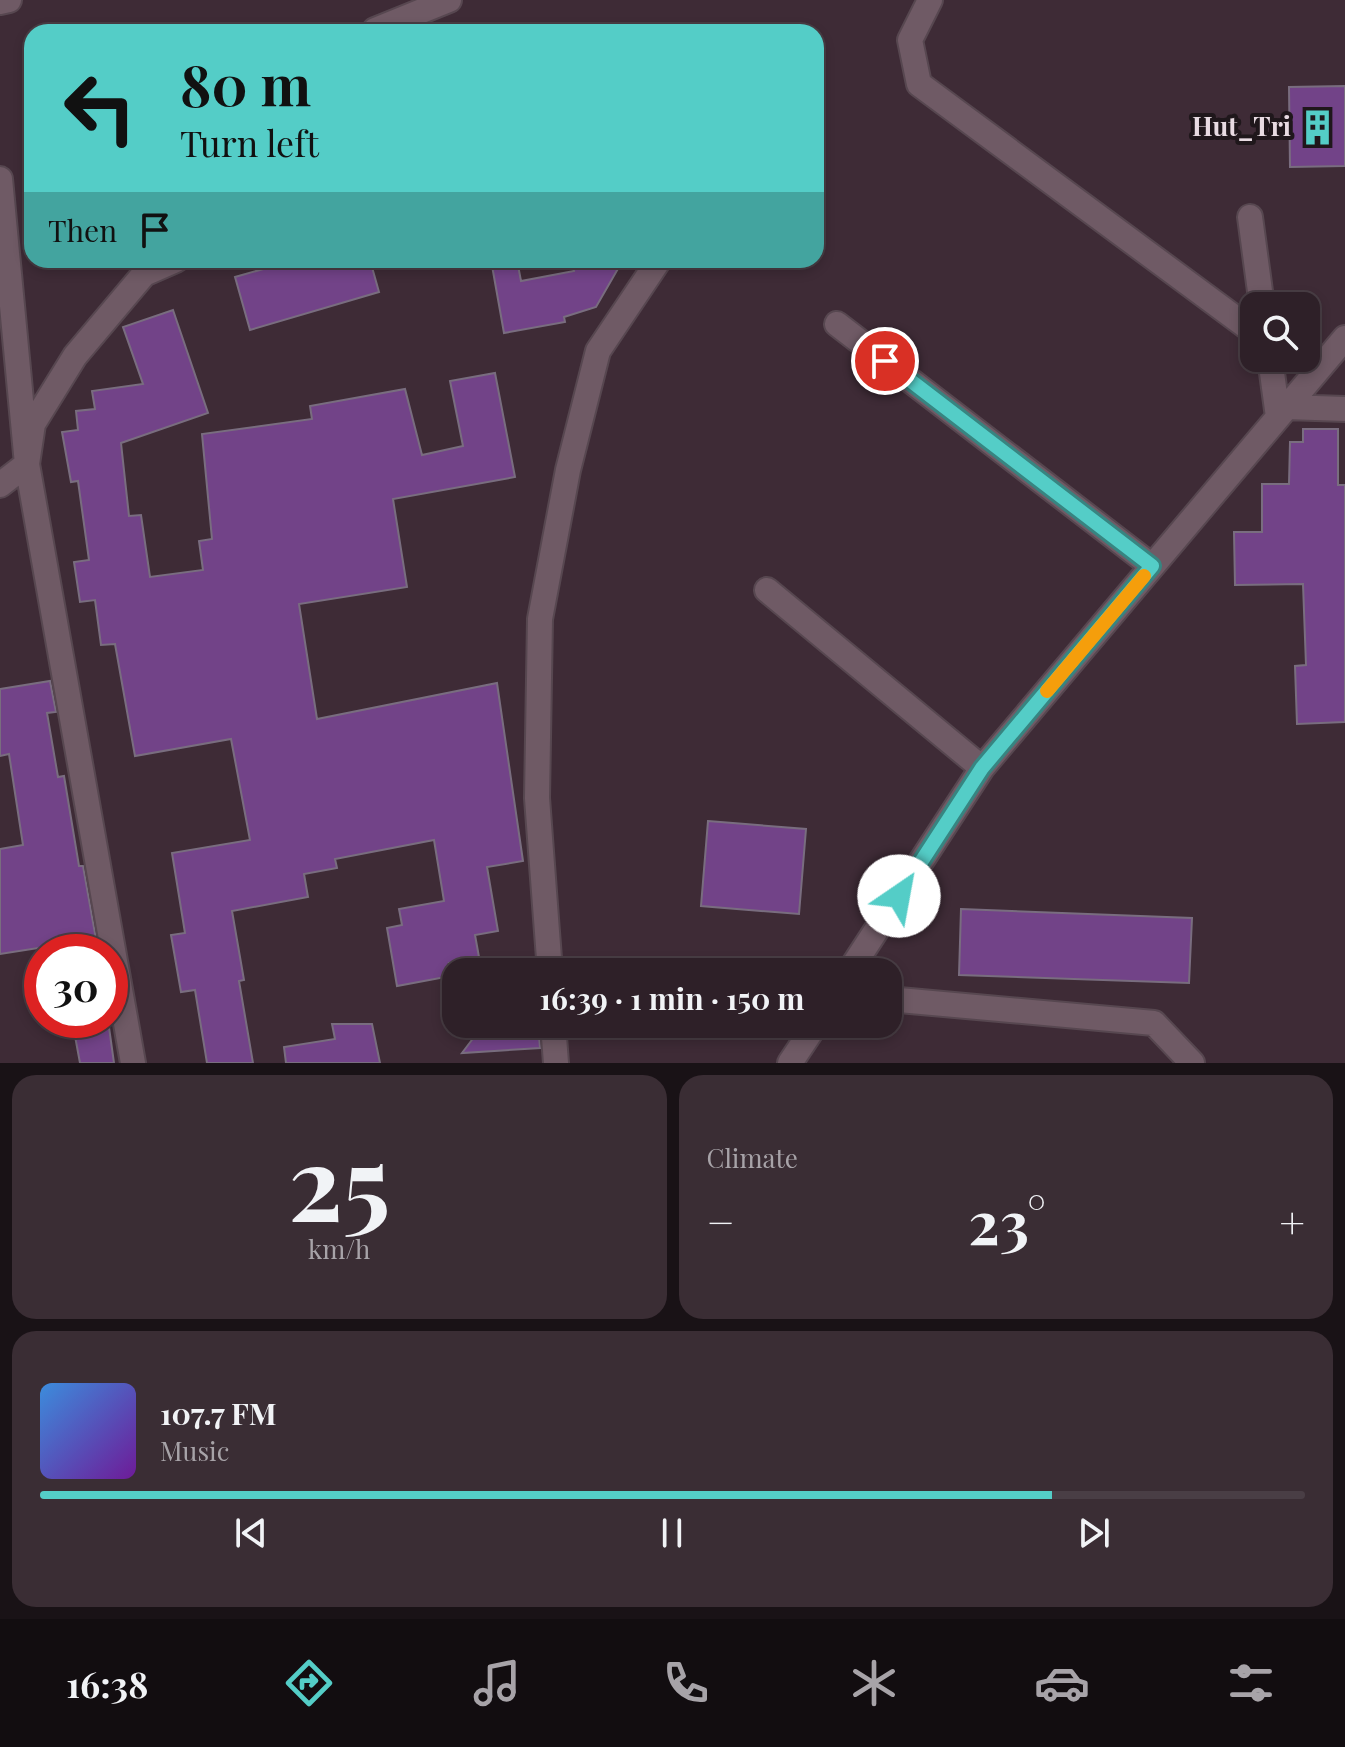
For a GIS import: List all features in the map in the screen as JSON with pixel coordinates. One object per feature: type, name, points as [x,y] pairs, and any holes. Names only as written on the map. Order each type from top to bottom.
[{"type":"street","points":[[0,2],[9,0]]},
{"type":"street","points":[[390,24],[449,0]]},
{"type":"street","points":[[930,0],[910,40],[919,84],[1240,322]]},
{"type":"street","points":[[0,179],[27,464],[133,1063]]},
{"type":"street","points":[[1250,217],[1260,292]]},
{"type":"street","points":[[0,485],[27,464],[33,424],[75,356],[144,274],[158,268]]},
{"type":"street","points":[[549,958],[537,798],[540,619],[568,470],[598,351],[654,268]]},
{"type":"street","points":[[837,324],[1152,566]]},
{"type":"street","points":[[858,958],[982,768],[1345,338]]},
{"type":"street","points":[[1273,372],[1282,412]]},
{"type":"street","points":[[1282,412],[1345,409]]},
{"type":"street","points":[[767,590],[982,768]]},
{"type":"street","points":[[902,1000],[1154,1023],[1192,1063]]},
{"type":"street","points":[[554,1038],[556,1063]]},
{"type":"street","points":[[790,1063],[807,1038]]},
{"type":"building","name":"Hut_Tri","points":[[1345,86],[1345,166],[1290,167],[1289,87]]},
{"type":"building","points":[[267,268],[372,268],[379,292],[250,330],[235,277]]},
{"type":"building","points":[[492,268],[519,268],[521,281],[574,271],[573,268],[618,268],[596,307],[564,317],[565,322],[504,333]]},
{"type":"building","points":[[173,310],[208,413],[121,443],[129,516],[141,515],[150,577],[203,570],[199,541],[212,539],[202,434],[312,419],[310,406],[405,389],[422,455],[463,446],[450,381],[495,373],[515,477],[393,499],[407,587],[299,604],[317,719],[497,683],[523,861],[487,867],[498,931],[475,935],[479,957],[442,958],[442,978],[397,986],[387,928],[402,925],[399,909],[444,901],[434,840],[335,859],[337,868],[304,874],[308,897],[232,911],[244,980],[239,981],[253,1063],[207,1063],[195,990],[181,992],[171,935],[185,933],[172,853],[250,840],[231,739],[135,756],[115,644],[101,645],[95,600],[80,602],[74,562],[89,560],[78,481],[71,482],[62,432],[78,430],[76,411],[95,409],[92,391],[143,384],[123,327]]},
{"type":"building","points":[[1303,429],[1338,429],[1338,485],[1345,485],[1345,722],[1297,724],[1295,666],[1306,665],[1303,584],[1235,585],[1234,532],[1262,532],[1262,484],[1289,484],[1290,442],[1303,442]]},
{"type":"building","points":[[50,681],[56,712],[47,713],[58,777],[64,776],[79,866],[83,866],[95,934],[24,934],[24,950],[0,954],[0,849],[23,845],[9,754],[0,756],[0,689]]},
{"type":"building","points":[[708,821],[806,829],[799,914],[701,906]]},
{"type":"building","points":[[961,909],[1192,918],[1189,983],[959,975]]},
{"type":"building","points":[[332,1024],[372,1024],[380,1063],[286,1063],[284,1047],[335,1039]]},
{"type":"building","points":[[75,1038],[111,1038],[114,1063],[80,1063]]},
{"type":"building","points":[[473,1038],[539,1038],[540,1048],[462,1053]]},
{"type":"slow traffic","points":[[1047,691],[1144,576]]},
{"type":"place","name":"Hut_Tri","points":[[1317,127]]},
{"type":"route","points":[[885,361],[1152,566],[982,768],[899,896]]}]
